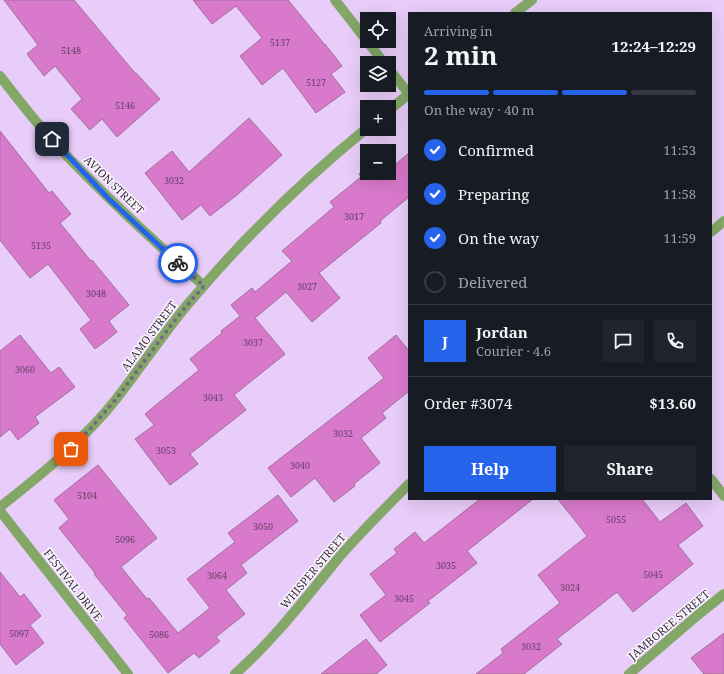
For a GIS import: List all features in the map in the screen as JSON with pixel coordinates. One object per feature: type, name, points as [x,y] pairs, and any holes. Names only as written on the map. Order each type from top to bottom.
[{"type":"street","points":[[335,0],[360,32]]},
{"type":"street","points":[[516,12],[532,0]]},
{"type":"street","points":[[372,48],[379,56]]},
{"type":"street","name":"AVION STREET","points":[[0,76],[27,111],[109,199],[204,286]]},
{"type":"street","points":[[396,78],[408,93]]},
{"type":"street","points":[[396,104],[408,95]]},
{"type":"street","name":"ALAMO STREET","points":[[0,507],[71,449],[117,398],[172,324],[204,286],[252,234],[295,191],[360,134]]},
{"type":"street","points":[[712,231],[724,221]]},
{"type":"street","points":[[712,480],[724,496]]},
{"type":"street","name":"WHISPER STREET","points":[[236,674],[275,635],[343,553],[408,485]]},
{"type":"street","name":"FESTIVAL DRIVE","points":[[0,511],[128,674]]},
{"type":"street","name":"JAMBOREE STREET","points":[[630,674],[724,594]]},
{"type":"building","points":[[4,0],[74,0],[135,73],[160,99],[117,137],[102,119],[90,130],[71,109],[82,99],[55,66],[44,76],[27,54],[38,45]]},
{"type":"building","points":[[193,0],[288,0],[342,66],[331,74],[345,92],[316,113],[283,68],[262,85],[240,56],[262,38],[236,6],[212,24]]},
{"type":"building","points":[[249,118],[282,155],[237,195],[210,216],[201,205],[182,220],[145,173],[172,151],[189,172]]},
{"type":"building","points":[[0,131],[49,193],[52,191],[71,214],[60,223],[129,305],[109,321],[117,332],[95,349],[80,329],[91,320],[48,264],[30,278],[0,240]]},
{"type":"building","points":[[408,154],[408,198],[380,221],[381,223],[319,273],[340,298],[312,322],[286,292],[255,318],[285,354],[234,395],[246,410],[190,454],[198,464],[170,485],[135,439],[154,425],[145,414],[199,370],[190,359],[240,316],[231,305],[252,288],[255,292],[292,261],[282,251],[334,207],[330,202],[360,178],[360,180],[396,180],[396,164]]},
{"type":"building","points":[[20,335],[51,373],[59,367],[75,387],[35,417],[39,423],[18,440],[10,429],[0,437],[0,351]]},
{"type":"building","points":[[396,335],[408,350],[408,392],[382,413],[386,418],[361,438],[380,463],[354,484],[355,486],[334,502],[315,478],[291,497],[268,468],[384,378],[368,358]]},
{"type":"building","points":[[98,465],[157,538],[121,567],[147,599],[149,598],[178,633],[210,608],[187,579],[235,542],[228,533],[278,495],[298,521],[241,565],[247,573],[226,590],[245,614],[216,637],[220,641],[199,658],[194,653],[168,673],[124,618],[127,615],[59,528],[69,519],[54,500]]},
{"type":"building","points":[[479,500],[532,500],[467,551],[477,563],[428,601],[430,603],[380,642],[360,615],[386,595],[370,574],[397,553],[394,549],[415,532],[424,543]]},
{"type":"building","points":[[559,500],[643,500],[660,522],[686,503],[703,526],[678,545],[693,564],[633,612],[617,592],[557,639],[562,644],[524,674],[476,674],[503,653],[501,649],[560,603],[538,575],[587,536]]},
{"type":"building","points":[[0,572],[20,597],[24,594],[41,616],[30,625],[44,643],[16,665],[0,644]]},
{"type":"building","points":[[724,633],[724,674],[704,674],[691,658]]},
{"type":"building","points":[[366,639],[387,665],[376,674],[321,674]]},
{"type":"way so far","points":[[71,449],[117,398],[172,324],[204,286],[178,263]]},
{"type":"route","points":[[52,139],[109,199],[178,263]]}]
